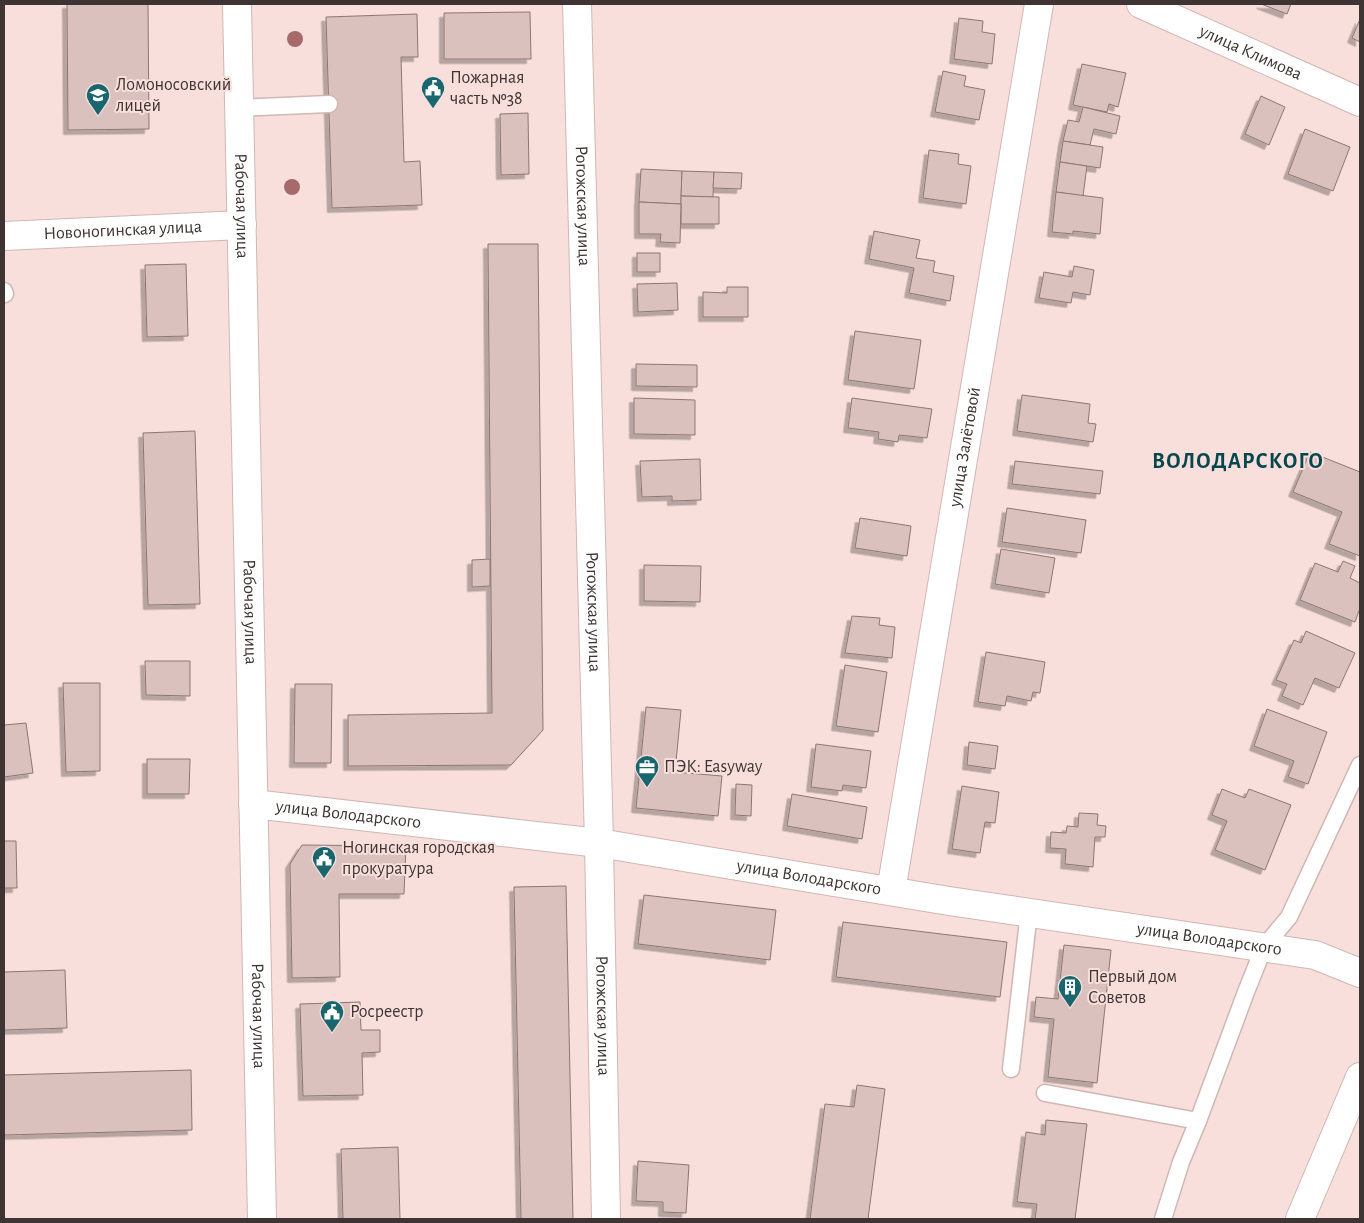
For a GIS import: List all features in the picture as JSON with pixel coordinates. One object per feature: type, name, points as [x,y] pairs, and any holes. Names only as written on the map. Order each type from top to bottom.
[{"type":"street","name":"Рабочая улица","points":[[237,4],[262,1219]]},
{"type":"street","name":"Рогожская улица","points":[[578,4],[599,843],[606,1219]]},
{"type":"street","name":"улица Залётовой","points":[[891,891],[1039,4]]},
{"type":"street","name":"улица Климова","points":[[1141,4],[1360,102]]},
{"type":"street","name":"Новоногинская улица","points":[[4,236],[242,224]]},
{"type":"street","name":"улица Володарского","points":[[253,804],[599,843],[891,891],[1264,947],[1315,956],[1360,973]]},
{"type":"street","points":[[1300,1219],[1360,1077]]},
{"type":"lane","points":[[239,108],[329,104]]},
{"type":"lane","points":[[1163,1219],[1181,1162],[1264,947],[1289,917],[1360,764]]},
{"type":"lane","points":[[1010,1069],[1029,912]]},
{"type":"lane","points":[[1045,1093],[1198,1121]]},
{"type":"building","points":[[67,4],[148,4],[149,129],[68,130]]},
{"type":"building","points":[[1261,4],[1291,4],[1287,14]]},
{"type":"building","points":[[530,12],[531,59],[444,59],[444,13]]},
{"type":"building","points":[[417,14],[418,57],[401,57],[404,162],[420,161],[422,205],[332,208],[326,17]]},
{"type":"building","points":[[959,18],[983,21],[982,32],[995,34],[992,64],[954,59]]},
{"type":"building","points":[[1360,19],[1360,42],[1352,38]]},
{"type":"building","points":[[1082,64],[1126,73],[1118,107],[1109,104],[1107,112],[1073,105]]},
{"type":"building","points":[[943,71],[966,76],[964,86],[985,90],[979,120],[935,112]]},
{"type":"building","points":[[1261,96],[1285,107],[1269,145],[1245,134]]},
{"type":"building","points":[[1083,107],[1120,116],[1116,134],[1094,129],[1090,145],[1063,141],[1068,120],[1079,122]]},
{"type":"building","points":[[528,113],[529,174],[501,175],[500,114]]},
{"type":"building","points":[[1305,129],[1350,147],[1333,191],[1288,174]]},
{"type":"building","points":[[1063,141],[1103,147],[1100,168],[1060,162]]},
{"type":"building","points":[[929,150],[959,154],[958,164],[971,166],[966,204],[923,198]]},
{"type":"building","points":[[1060,162],[1087,166],[1083,196],[1056,192]]},
{"type":"building","points":[[641,169],[682,171],[681,204],[639,202]]},
{"type":"building","points":[[682,171],[714,172],[713,197],[681,196]]},
{"type":"building","points":[[714,172],[742,173],[741,189],[713,188]]},
{"type":"building","points":[[1056,192],[1103,198],[1100,234],[1073,231],[1073,234],[1052,232]]},
{"type":"building","points":[[681,196],[719,197],[719,224],[681,224]]},
{"type":"building","points":[[639,202],[681,204],[680,243],[660,242],[661,234],[639,234]]},
{"type":"building","points":[[874,231],[920,240],[916,258],[935,261],[933,272],[954,276],[950,301],[909,293],[914,268],[869,259]]},
{"type":"building","points":[[488,244],[538,244],[543,730],[511,765],[348,766],[348,715],[492,713]]},
{"type":"building","points":[[637,253],[660,253],[660,272],[637,272]]},
{"type":"building","points":[[186,264],[188,336],[147,337],[145,265]]},
{"type":"building","points":[[1074,266],[1094,270],[1090,295],[1073,292],[1071,303],[1039,298],[1044,272],[1072,277]]},
{"type":"building","points":[[677,283],[678,310],[638,312],[637,284]]},
{"type":"building","points":[[727,287],[748,287],[748,317],[703,317],[703,292],[727,293]]},
{"type":"building","points":[[855,331],[921,340],[914,389],[848,380]]},
{"type":"building","points":[[636,364],[697,365],[697,387],[636,386]]},
{"type":"building","points":[[1022,395],[1090,404],[1088,423],[1096,424],[1093,442],[1017,431]]},
{"type":"building","points":[[634,398],[695,400],[695,435],[634,434]]},
{"type":"building","points":[[852,398],[932,409],[927,438],[899,435],[898,442],[878,439],[879,432],[848,428]]},
{"type":"building","points":[[195,431],[200,604],[148,605],[143,433]]},
{"type":"building","points":[[1310,452],[1360,472],[1360,556],[1329,544],[1342,512],[1293,492]]},
{"type":"building","points":[[700,459],[701,500],[672,501],[672,496],[642,497],[640,461]]},
{"type":"building","points":[[1015,461],[1103,471],[1100,494],[1012,484]]},
{"type":"building","points":[[1007,508],[1086,520],[1081,553],[1002,542]]},
{"type":"building","points":[[860,518],[911,526],[907,556],[855,548]]},
{"type":"building","points":[[1001,549],[1055,558],[1049,593],[995,584]]},
{"type":"building","points":[[490,559],[490,586],[472,587],[472,560]]},
{"type":"building","points":[[1343,561],[1355,566],[1350,578],[1360,583],[1360,608],[1355,622],[1300,600],[1315,563],[1338,572]]},
{"type":"building","points":[[644,565],[701,566],[700,602],[644,601]]},
{"type":"building","points":[[852,616],[880,618],[879,625],[895,627],[892,658],[845,653]]},
{"type":"building","points":[[1306,631],[1355,653],[1339,688],[1315,678],[1303,705],[1282,696],[1287,684],[1276,680],[1294,640],[1301,643]]},
{"type":"building","points":[[986,652],[1045,662],[1040,693],[1033,692],[1031,701],[1007,696],[1005,706],[978,702]]},
{"type":"building","points":[[145,661],[190,661],[190,696],[146,695]]},
{"type":"building","points":[[845,665],[887,672],[878,732],[836,726]]},
{"type":"building","points":[[63,683],[100,683],[100,771],[66,772]]},
{"type":"building","points":[[295,684],[332,684],[331,763],[294,763]]},
{"type":"building","points":[[646,707],[681,710],[675,772],[722,776],[718,816],[636,808]]},
{"type":"building","points":[[1267,709],[1327,732],[1308,784],[1288,777],[1294,761],[1254,746]]},
{"type":"building","points":[[26,723],[33,773],[4,777],[4,725]]},
{"type":"building","points":[[969,742],[998,746],[995,769],[967,765]]},
{"type":"building","points":[[816,744],[871,751],[866,788],[843,785],[842,791],[811,787]]},
{"type":"building","points":[[147,759],[190,759],[189,794],[147,794]]},
{"type":"building","points":[[736,784],[752,785],[751,816],[735,815]]},
{"type":"building","points":[[962,786],[999,792],[995,823],[985,822],[980,853],[952,849]]},
{"type":"building","points":[[1222,789],[1245,798],[1249,789],[1291,805],[1265,870],[1215,850],[1227,821],[1212,815]]},
{"type":"building","points":[[792,794],[867,807],[862,839],[787,826]]},
{"type":"building","points":[[1079,813],[1098,814],[1097,825],[1106,826],[1105,837],[1095,837],[1093,867],[1065,864],[1066,849],[1050,848],[1051,832],[1066,833],[1067,826],[1078,827]]},
{"type":"building","points":[[4,841],[16,841],[17,888],[4,888]]},
{"type":"building","points":[[302,845],[406,846],[404,894],[339,894],[340,977],[292,978],[290,864]]},
{"type":"building","points":[[566,886],[573,1219],[521,1219],[514,887]]},
{"type":"building","points":[[644,895],[776,910],[770,960],[638,944]]},
{"type":"building","points":[[843,922],[1007,942],[1000,997],[836,977]]},
{"type":"building","name":"Первый дом Советов","points":[[1064,945],[1111,950],[1097,1083],[1048,1077],[1054,1019],[1034,1017],[1036,997],[1058,999]]},
{"type":"building","points":[[65,970],[67,1028],[4,1030],[4,972]]},
{"type":"building","points":[[360,1002],[361,1030],[380,1030],[380,1052],[362,1053],[363,1095],[303,1096],[300,1004]]},
{"type":"building","points":[[191,1070],[192,1130],[4,1135],[4,1075]]},
{"type":"building","points":[[857,1085],[885,1089],[868,1219],[810,1219],[825,1104],[854,1107]]},
{"type":"building","points":[[1046,1120],[1087,1124],[1075,1219],[1035,1219],[1037,1204],[1017,1202],[1026,1132],[1045,1135]]},
{"type":"building","points":[[398,1147],[400,1219],[343,1219],[341,1149]]},
{"type":"building","points":[[638,1161],[689,1165],[686,1213],[663,1212],[663,1202],[636,1201]]},
{"type":"place","name":"Пожарная часть №38","points":[[433,109]]},
{"type":"place","name":"Ломоносовский лицей","points":[[98,116]]},
{"type":"place","name":"ПЭК: Easyway","points":[[647,788]]},
{"type":"place","name":"Ногинская городская прокуратура","points":[[324,879]]},
{"type":"place","name":"Первый дом Советов","points":[[1070,1008]]},
{"type":"place","name":"Росреестр","points":[[332,1033]]},
{"type":"district","name":"ВОЛОДАРСКОГО","points":[[1238,461]]}]
